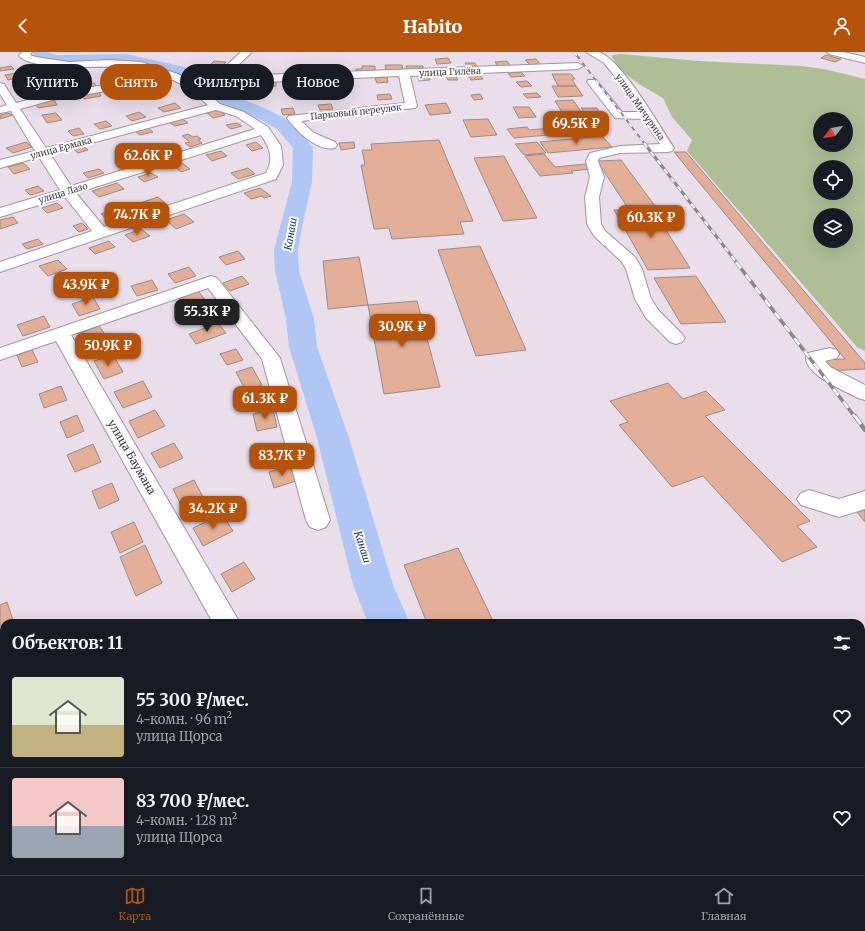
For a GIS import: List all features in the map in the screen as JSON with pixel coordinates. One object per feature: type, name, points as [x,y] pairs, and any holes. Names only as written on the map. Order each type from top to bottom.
[{"type":"street","points":[[0,267],[271,176],[277,165],[275,146],[264,130],[240,114],[216,106],[191,85],[174,76],[142,65],[109,63],[69,65],[34,60],[24,56],[27,52]]},
{"type":"street","name":"улица Гилёва","points":[[247,52],[231,66],[226,75],[233,79],[250,79],[578,66]]},
{"type":"street","name":"улица Мичурина","points":[[591,52],[607,61],[631,90],[668,148],[601,152],[594,156],[592,161],[597,177],[592,197],[594,224],[599,233],[629,260],[634,269],[643,299],[652,314],[676,338]]},
{"type":"street","points":[[832,52],[865,60]]},
{"type":"street","points":[[566,57],[582,68],[619,116],[648,115]]},
{"type":"street","name":"Парковый переулок","points":[[331,145],[302,131],[293,118],[411,106],[404,74]]},
{"type":"street","points":[[0,110],[51,98],[174,76]]},
{"type":"street","points":[[0,86],[15,106],[68,192],[101,233]]},
{"type":"street","name":"улица Ермака","points":[[0,164],[216,106]]},
{"type":"street","name":"улица Лазо","points":[[0,213],[264,130]]},
{"type":"street","points":[[0,354],[211,281],[271,358],[318,520]]},
{"type":"street","name":"улица Баумана","points":[[61,333],[224,619]]},
{"type":"street","points":[[830,354],[815,357],[815,361],[823,371],[865,393]]},
{"type":"street","points":[[809,499],[839,508],[865,500]]},
{"type":"green space","points":[[621,54],[698,61],[801,66],[824,69],[865,79],[865,351],[857,347],[687,151],[692,140],[672,117],[663,98],[639,84],[619,69],[612,57],[613,55]]},
{"type":"building","points":[[826,55],[841,59],[835,62],[821,58]]},
{"type":"building","points":[[448,58],[451,63],[437,64],[435,59]]},
{"type":"building","points":[[536,59],[541,65],[530,65],[525,60]]},
{"type":"building","points":[[214,61],[226,62],[224,64],[211,64]]},
{"type":"building","points":[[507,61],[511,66],[498,66],[495,62]]},
{"type":"building","points":[[465,63],[475,63],[479,69],[469,69]]},
{"type":"building","points":[[385,65],[402,65],[403,70],[386,71]]},
{"type":"building","points":[[11,66],[12,69],[0,71],[0,68]]},
{"type":"building","points":[[362,66],[375,66],[375,71],[356,71],[356,69],[362,69]]},
{"type":"building","points":[[406,66],[423,66],[423,70],[406,70]]},
{"type":"building","points":[[521,72],[525,76],[511,77],[508,73]]},
{"type":"building","points":[[12,74],[12,79],[8,80],[5,75]]},
{"type":"building","points":[[467,74],[480,74],[483,79],[471,80]]},
{"type":"building","points":[[552,74],[571,74],[575,79],[572,79],[576,86],[558,86]]},
{"type":"building","points":[[445,75],[455,75],[458,80],[448,80]]},
{"type":"building","points":[[429,76],[430,80],[419,81],[418,77]]},
{"type":"building","points":[[387,77],[388,82],[377,83],[375,78]]},
{"type":"building","points":[[527,81],[532,86],[521,87],[516,82]]},
{"type":"building","points":[[92,83],[94,83],[97,87],[92,87]]},
{"type":"building","points":[[552,86],[576,86],[583,96],[558,97]]},
{"type":"building","points":[[99,92],[100,96],[92,98],[92,93]]},
{"type":"building","points":[[537,93],[541,97],[527,98],[523,94]]},
{"type":"building","points":[[390,94],[392,99],[378,100],[377,95]]},
{"type":"building","points":[[480,94],[483,99],[474,100],[471,95]]},
{"type":"building","points":[[54,100],[57,105],[38,108],[35,103]]},
{"type":"building","points":[[573,100],[584,116],[565,117],[555,101]]},
{"type":"building","points":[[175,103],[181,108],[164,112],[158,108]]},
{"type":"building","points":[[446,103],[451,113],[430,115],[425,105]]},
{"type":"building","points":[[331,104],[333,109],[320,110],[318,105]]},
{"type":"building","points":[[513,107],[529,107],[536,117],[519,118]]},
{"type":"building","points":[[293,108],[295,114],[283,115],[281,109]]},
{"type":"building","points":[[581,108],[597,108],[600,113],[585,113]]},
{"type":"building","points":[[218,109],[225,115],[213,118],[206,112]]},
{"type":"building","points":[[139,112],[146,117],[132,121],[126,116]]},
{"type":"building","points":[[8,113],[13,115],[0,119],[0,115]]},
{"type":"building","points":[[56,113],[62,120],[47,123],[42,115]]},
{"type":"building","points":[[181,118],[188,123],[175,126],[168,122]]},
{"type":"building","points":[[488,119],[497,135],[471,137],[463,120]]},
{"type":"building","points":[[106,121],[112,126],[100,129],[94,124]]},
{"type":"building","points":[[237,123],[242,126],[231,129],[226,125]]},
{"type":"building","points":[[527,127],[529,130],[564,127],[570,133],[514,138],[507,129]]},
{"type":"building","points":[[79,128],[84,134],[73,136],[68,131]]},
{"type":"building","points":[[148,128],[153,132],[140,135],[135,131]]},
{"type":"building","points":[[188,134],[193,137],[197,136],[201,139],[198,140],[202,143],[190,147],[185,143],[190,142],[182,136]]},
{"type":"building","points":[[602,136],[612,147],[548,153],[540,142]]},
{"type":"building","points":[[439,140],[473,221],[460,222],[464,234],[392,239],[389,228],[374,229],[361,165],[365,165],[362,150],[372,150],[371,144]]},
{"type":"building","points":[[26,142],[32,147],[13,153],[6,148]]},
{"type":"building","points":[[256,142],[263,148],[252,151],[246,145]]},
{"type":"building","points":[[354,142],[355,148],[341,150],[339,143]]},
{"type":"building","points":[[537,142],[546,153],[524,155],[515,144]]},
{"type":"building","points":[[168,144],[172,147],[175,146],[181,149],[167,154],[158,148]]},
{"type":"building","points":[[83,146],[88,150],[78,153],[73,149]]},
{"type":"building","points":[[221,151],[227,156],[212,161],[206,155]]},
{"type":"building","points":[[674,152],[686,152],[865,363],[865,369],[826,371],[818,360],[845,359]]},
{"type":"building","points":[[544,154],[555,167],[586,164],[591,169],[571,171],[573,173],[540,176],[525,156]]},
{"type":"building","points":[[504,156],[537,218],[503,221],[474,158]]},
{"type":"building","points":[[142,157],[146,160],[132,165],[127,161]]},
{"type":"building","points":[[621,160],[655,206],[628,208],[597,161]]},
{"type":"building","points":[[23,163],[30,169],[14,174],[8,167]]},
{"type":"building","points":[[182,163],[190,169],[181,172],[173,165]]},
{"type":"building","points":[[248,168],[255,174],[238,179],[231,173]]},
{"type":"building","points":[[99,169],[104,173],[88,178],[83,173]]},
{"type":"building","points":[[151,173],[158,177],[144,182],[138,177]]},
{"type":"building","points":[[117,183],[124,189],[99,197],[92,191]]},
{"type":"building","points":[[38,186],[44,191],[30,195],[25,190]]},
{"type":"building","points":[[260,188],[271,196],[264,198],[262,196],[251,199],[244,193]]},
{"type":"building","points":[[158,197],[165,203],[147,209],[140,203]]},
{"type":"building","points":[[57,203],[63,208],[47,213],[42,208]]},
{"type":"building","points":[[125,206],[135,214],[110,222],[101,214]]},
{"type":"building","points":[[652,208],[690,268],[648,270],[614,210]]},
{"type":"building","points":[[184,214],[194,222],[176,229],[166,220]]},
{"type":"building","points":[[13,217],[18,223],[0,229],[0,220]]},
{"type":"building","points":[[82,223],[88,229],[79,232],[73,226]]},
{"type":"building","points":[[141,229],[150,236],[133,242],[125,235]]},
{"type":"building","points":[[38,239],[43,244],[27,249],[22,244]]},
{"type":"building","points":[[109,241],[115,247],[95,254],[89,248]]},
{"type":"building","points":[[480,246],[526,350],[476,356],[438,250]]},
{"type":"building","points":[[238,251],[245,259],[226,265],[219,257]]},
{"type":"building","points":[[359,257],[368,305],[328,309],[323,261]]},
{"type":"building","points":[[58,260],[67,269],[48,276],[39,266]]},
{"type":"building","points":[[189,267],[196,276],[175,283],[168,274]]},
{"type":"building","points":[[242,276],[249,284],[230,291],[223,283]]},
{"type":"building","points":[[696,276],[726,322],[681,324],[654,278]]},
{"type":"building","points":[[152,280],[158,290],[137,296],[131,286]]},
{"type":"building","points":[[198,291],[206,301],[187,307],[179,298]]},
{"type":"building","points":[[93,297],[100,309],[79,316],[72,304]]},
{"type":"building","points":[[417,301],[440,387],[384,394],[368,305]]},
{"type":"building","points":[[44,316],[50,327],[23,336],[17,325]]},
{"type":"building","points":[[218,323],[226,333],[196,344],[189,334]]},
{"type":"building","points":[[99,326],[107,337],[85,345],[78,334]]},
{"type":"building","points":[[236,349],[243,360],[227,365],[220,354]]},
{"type":"building","points":[[32,350],[38,362],[22,367],[17,355]]},
{"type":"building","points":[[113,355],[123,372],[104,379],[94,361]]},
{"type":"building","points":[[252,367],[262,385],[246,391],[236,372]]},
{"type":"building","points":[[143,381],[152,397],[123,408],[114,392]]},
{"type":"building","points":[[668,383],[683,399],[706,391],[725,410],[705,416],[810,521],[797,526],[817,547],[782,562],[703,476],[672,487],[619,425],[628,422],[610,401]]},
{"type":"building","points":[[61,386],[67,400],[44,408],[39,394]]},
{"type":"building","points":[[273,409],[277,427],[257,431],[253,414]]},
{"type":"building","points":[[155,410],[165,426],[138,438],[129,421]]},
{"type":"building","points":[[77,415],[84,431],[67,438],[60,422]]},
{"type":"building","points":[[174,443],[183,458],[160,468],[151,453]]},
{"type":"building","points":[[93,444],[101,462],[75,472],[67,455]]},
{"type":"building","points":[[290,466],[296,481],[274,488],[269,472]]},
{"type":"building","points":[[194,480],[203,497],[182,507],[173,489]]},
{"type":"building","points":[[112,483],[119,500],[99,509],[92,491]]},
{"type":"building","points":[[865,510],[865,522],[857,512]]},
{"type":"building","points":[[222,514],[233,531],[203,546],[193,528]]},
{"type":"building","points":[[134,522],[143,542],[120,553],[111,532]]},
{"type":"building","points":[[145,545],[162,583],[136,596],[120,557]]},
{"type":"building","points":[[458,548],[492,619],[425,619],[404,565]]},
{"type":"building","points":[[244,562],[255,579],[232,592],[221,574]]},
{"type":"building","points":[[7,602],[13,619],[0,619],[0,605]]},
{"type":"waterway","name":"Канаш","points":[[40,52],[40,55],[57,60],[126,58],[180,70],[209,86],[225,98],[265,115],[283,125],[299,141],[303,148],[302,182],[289,232],[286,250],[287,271],[300,319],[303,347],[333,438],[373,585],[387,619]]},
{"type":"railway","points":[[574,52],[645,144]]},
{"type":"railway","points":[[644,143],[737,263]]},
{"type":"railway","points":[[736,262],[855,417]]},
{"type":"railway","points":[[855,416],[865,430]]}]
